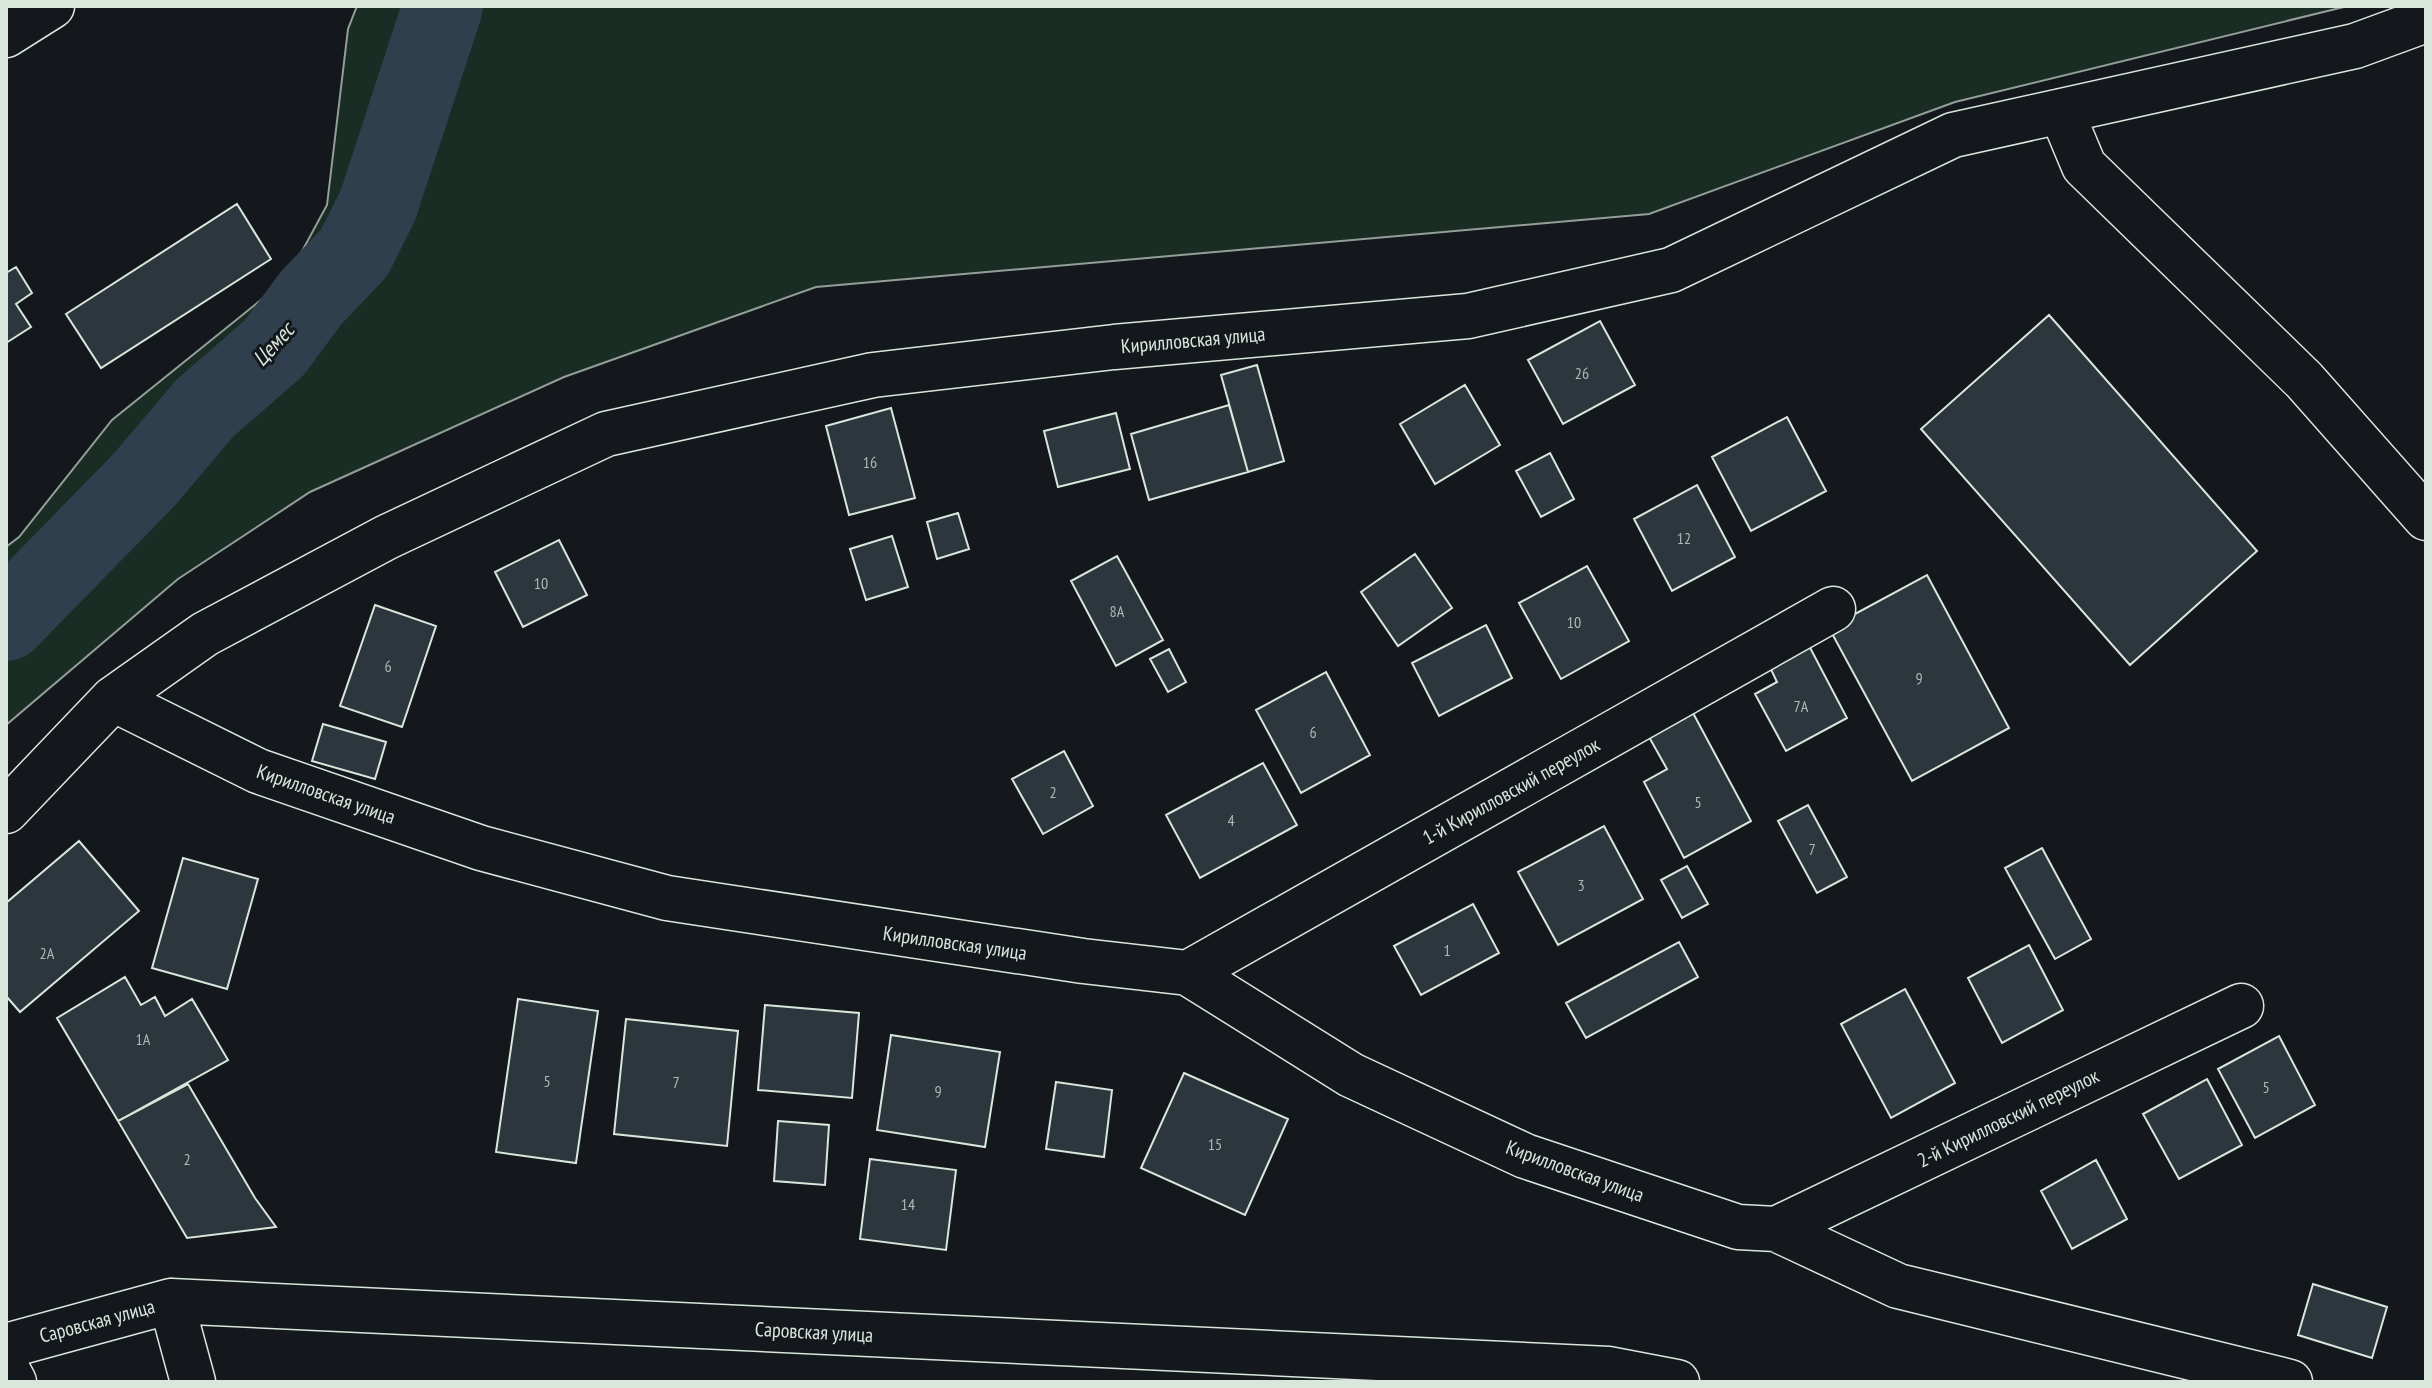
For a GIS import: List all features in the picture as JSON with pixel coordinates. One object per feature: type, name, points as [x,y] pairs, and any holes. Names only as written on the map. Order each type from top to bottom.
[{"type":"main road","points":[[6,35],[52,6]]},
{"type":"main road","name":"Кирилловская улица","points":[[6,811],[113,699],[219,626],[387,537],[606,434],[873,375],[1114,347],[1468,316],[1671,270],[1953,135],[2355,46],[2426,20]]},
{"type":"main road","points":[[2061,111],[2084,166],[2304,380],[2426,518]]},
{"type":"main road","name":"1-й Кирилловский переулок","points":[[1188,973],[1833,609]]},
{"type":"main road","name":"Кирилловская улица","points":[[113,699],[258,771],[481,848],[667,898],[915,937],[1188,973],[1351,1075],[1525,1156],[1738,1227],[1776,1229]]},
{"type":"main road","name":"2-й Кирилловский переулок","points":[[1776,1229],[2241,1006]]},
{"type":"main road","points":[[1776,1229],[1898,1286],[2290,1382]]},
{"type":"main road","points":[[171,1301],[193,1382]]},
{"type":"main road","name":"Саровская улица","points":[[12,1359],[171,1301],[1609,1369],[1677,1382]]},
{"type":"green space","points":[[357,6],[2348,6],[1955,102],[1649,214],[816,287],[564,377],[310,492],[178,579],[6,725],[6,547],[19,537],[112,420],[287,279],[327,205],[348,29]]},
{"type":"building","points":[[237,204],[271,259],[101,368],[66,314]]},
{"type":"building","points":[[16,267],[32,293],[16,304],[31,327],[6,343],[6,273]]},
{"type":"building","points":[[2049,315],[2257,551],[2130,665],[1921,429]]},
{"type":"building","points":[[1600,321],[1635,385],[1563,424],[1528,360]]},
{"type":"building","points":[[1257,365],[1284,461],[1248,472],[1221,375]]},
{"type":"building","points":[[1465,385],[1500,445],[1435,484],[1400,424]]},
{"type":"building","points":[[1229,405],[1248,472],[1149,500],[1131,434]]},
{"type":"building","points":[[891,408],[915,498],[849,515],[826,426]]},
{"type":"building","points":[[1116,413],[1130,469],[1058,487],[1044,431]]},
{"type":"building","points":[[1787,417],[1826,491],[1751,531],[1712,457]]},
{"type":"building","points":[[1550,453],[1574,499],[1541,517],[1516,471]]},
{"type":"building","points":[[1697,485],[1735,557],[1672,591],[1634,519]]},
{"type":"building","points":[[958,513],[969,549],[937,559],[927,522]]},
{"type":"building","points":[[892,536],[908,587],[866,600],[850,549]]},
{"type":"building","points":[[559,540],[587,595],[523,627],[495,572]]},
{"type":"building","points":[[1415,554],[1452,608],[1398,646],[1361,592]]},
{"type":"building","points":[[1117,556],[1163,640],[1116,666],[1071,581]]},
{"type":"building","points":[[1587,566],[1629,641],[1561,679],[1519,603]]},
{"type":"building","points":[[1927,575],[2009,728],[1912,781],[1829,628]]},
{"type":"building","points":[[375,605],[436,626],[402,727],[340,706]]},
{"type":"building","points":[[1486,625],[1512,678],[1439,716],[1412,663]]},
{"type":"building","points":[[1806,640],[1847,718],[1786,751],[1755,694],[1777,682],[1767,661]]},
{"type":"building","points":[[1169,649],[1186,682],[1168,692],[1150,659]]},
{"type":"building","points":[[1326,672],[1370,755],[1301,793],[1256,710]]},
{"type":"building","points":[[1693,713],[1751,821],[1684,858],[1644,782],[1667,769],[1649,737]]},
{"type":"building","points":[[323,724],[386,742],[375,779],[312,761]]},
{"type":"building","points":[[1064,751],[1093,806],[1043,834],[1012,779]]},
{"type":"building","points":[[1263,763],[1297,825],[1200,878],[1166,815]]},
{"type":"building","points":[[1808,805],[1847,877],[1817,893],[1778,821]]},
{"type":"building","points":[[1604,826],[1643,899],[1558,945],[1518,872]]},
{"type":"building","points":[[79,841],[139,911],[20,1012],[6,996],[6,903]]},
{"type":"building","points":[[2042,848],[2091,939],[2055,959],[2005,868]]},
{"type":"building","points":[[183,858],[258,879],[227,989],[152,968]]},
{"type":"building","points":[[1687,866],[1708,904],[1682,918],[1661,880]]},
{"type":"building","points":[[1473,904],[1499,953],[1421,995],[1394,946]]},
{"type":"building","points":[[1679,942],[1698,977],[1586,1038],[1566,1003]]},
{"type":"building","points":[[2029,945],[2063,1010],[2002,1043],[1968,978]]},
{"type":"building","points":[[125,977],[141,1005],[155,997],[165,1016],[192,999],[228,1060],[118,1121],[57,1018]]},
{"type":"building","points":[[1905,989],[1955,1083],[1891,1118],[1841,1024]]},
{"type":"building","points":[[518,999],[598,1011],[576,1163],[496,1152]]},
{"type":"building","points":[[765,1005],[859,1013],[852,1098],[758,1090]]},
{"type":"building","points":[[626,1019],[738,1031],[727,1146],[614,1134]]},
{"type":"building","points":[[891,1035],[1000,1052],[985,1147],[877,1130]]},
{"type":"building","points":[[2279,1036],[2315,1105],[2255,1138],[2218,1069]]},
{"type":"building","points":[[1184,1073],[1288,1119],[1245,1215],[1141,1168]]},
{"type":"building","points":[[2207,1079],[2242,1145],[2179,1179],[2143,1114]]},
{"type":"building","points":[[1056,1082],[1112,1090],[1104,1157],[1046,1149]]},
{"type":"building","points":[[188,1084],[255,1198],[276,1227],[187,1238],[118,1121]]},
{"type":"building","points":[[778,1121],[829,1125],[825,1185],[774,1181]]},
{"type":"building","points":[[870,1159],[956,1170],[946,1250],[860,1239]]},
{"type":"building","points":[[2096,1160],[2127,1219],[2072,1249],[2041,1191]]},
{"type":"building","points":[[2313,1284],[2387,1307],[2372,1358],[2298,1335]]},
{"type":"waterway","name":"Цемес","points":[[6,621],[143,481],[205,408],[274,348],[311,298],[354,253],[378,205],[443,6]]}]
